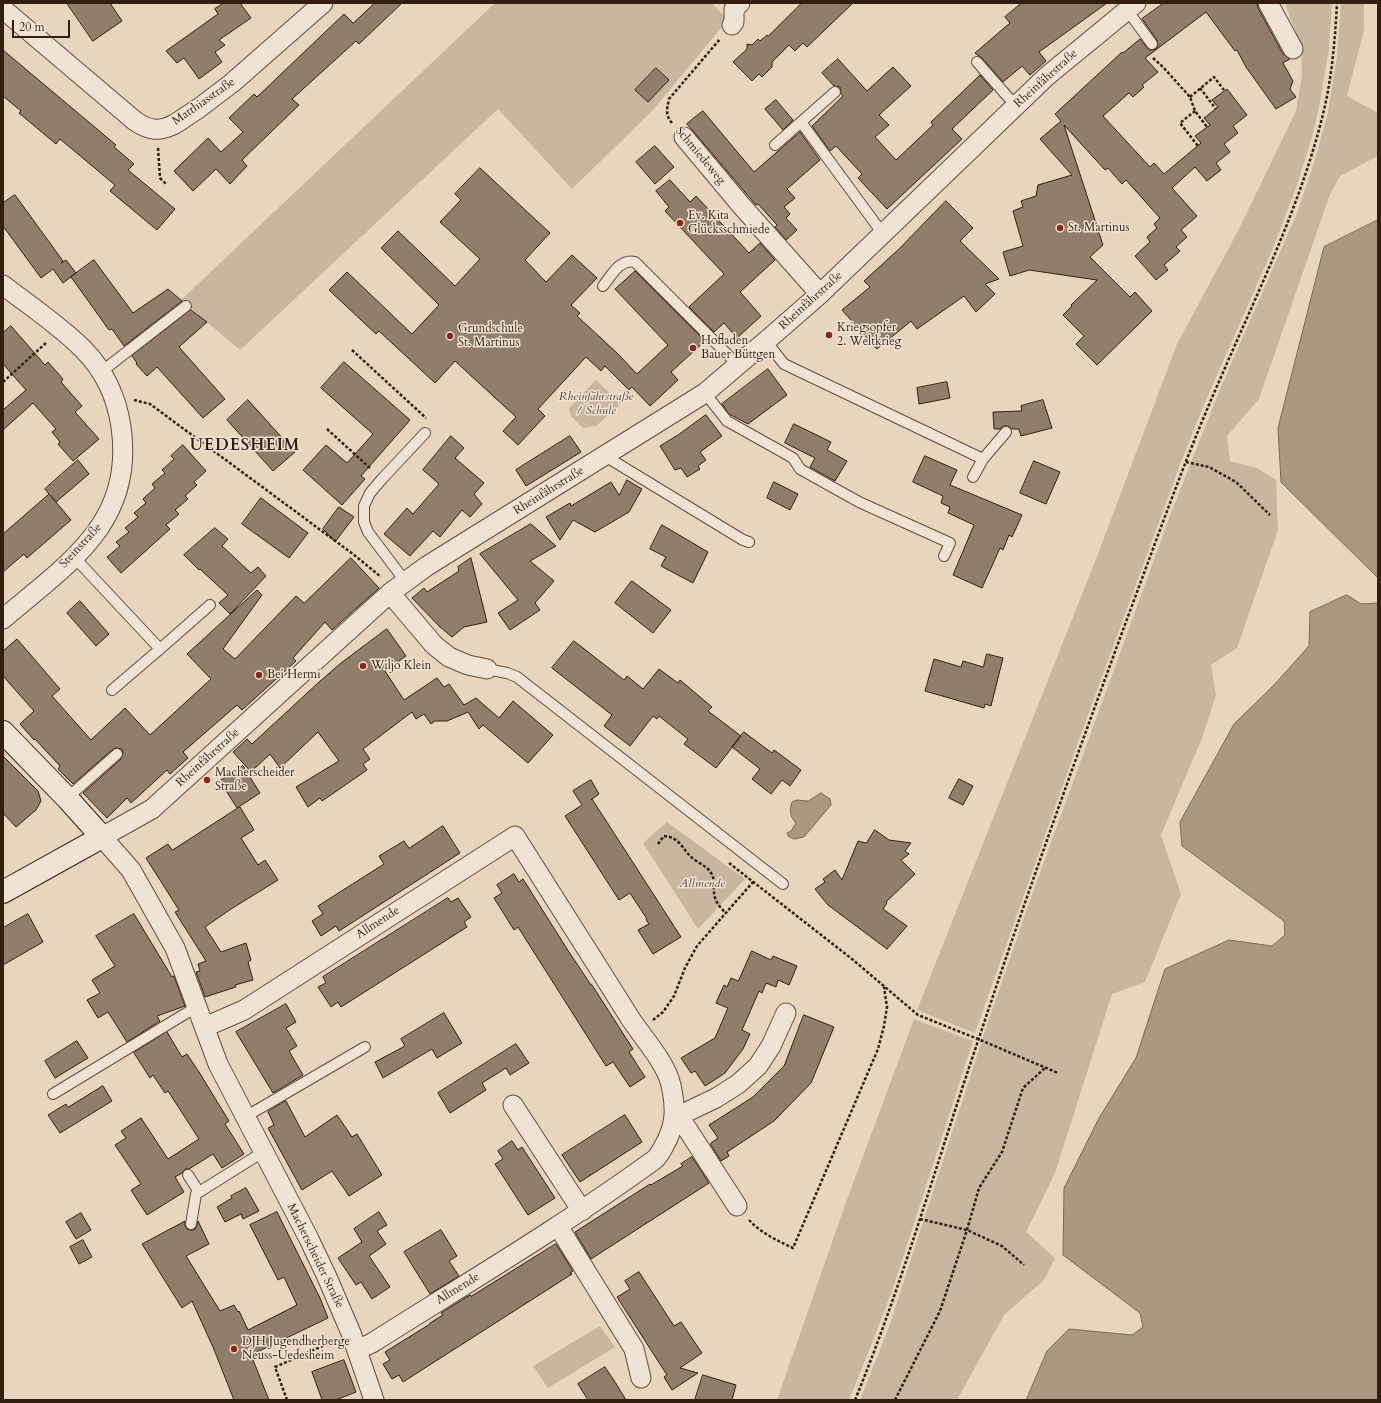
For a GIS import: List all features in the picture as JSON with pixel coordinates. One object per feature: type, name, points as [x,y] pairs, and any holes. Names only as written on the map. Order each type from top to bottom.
[{"type":"street","name":"Matthiasstraße","points":[[3,9],[136,121],[146,127],[157,130],[175,124],[211,99],[254,65],[323,3]]},
{"type":"street","points":[[1268,3],[1292,48]]},
{"type":"street","name":"Rheinfährstraße","points":[[3,892],[152,808],[390,593],[427,566],[705,393],[820,294],[1047,76],[1131,7]]},
{"type":"street","name":"Schmiedeweg","points":[[684,137],[740,204],[820,294]]},
{"type":"street","name":"Steinstraße","points":[[3,284],[84,350],[101,372],[113,394],[119,415],[124,456],[119,490],[104,522],[91,540],[74,557],[3,619]]},
{"type":"street","points":[[390,593],[434,645],[449,657],[468,665],[487,669]]},
{"type":"street","name":"Macherscheider Straße","points":[[3,732],[67,798],[131,870],[175,948],[198,1006],[218,1064],[309,1239],[354,1342],[374,1400]]},
{"type":"street","name":"Allmende","points":[[205,1027],[244,1010],[515,836],[637,1029],[665,1068],[675,1105],[670,1135],[659,1155],[611,1192],[582,1211],[372,1343],[354,1342]]},
{"type":"street","points":[[737,1206],[686,1127],[674,1118],[716,1098],[738,1084],[758,1066],[771,1046],[786,1013]]},
{"type":"street","points":[[513,1105],[582,1211]]},
{"type":"street","points":[[558,1226],[634,1349],[641,1378]]},
{"type":"lane","points":[[1131,7],[1152,44]]},
{"type":"lane","points":[[977,62],[1016,106]]},
{"type":"lane","points":[[775,145],[835,92]]},
{"type":"lane","points":[[801,122],[883,234]]},
{"type":"lane","points":[[603,286],[622,263],[627,261],[634,262],[738,365]]},
{"type":"lane","points":[[101,372],[186,306]]},
{"type":"lane","points":[[766,342],[784,364],[983,460]]},
{"type":"lane","points":[[705,393],[727,421],[794,458],[800,468],[860,502],[950,543],[944,556]]},
{"type":"lane","points":[[973,477],[983,460],[1006,432]]},
{"type":"lane","points":[[406,581],[368,532],[364,522],[363,511],[365,502],[382,479],[425,433]]},
{"type":"lane","points":[[605,456],[743,540],[749,542]]},
{"type":"lane","points":[[74,557],[160,649]]},
{"type":"lane","points":[[112,690],[210,605]]},
{"type":"lane","points":[[487,669],[507,673],[516,677],[783,884]]},
{"type":"lane","points":[[67,798],[81,788],[116,754]]},
{"type":"lane","points":[[53,1094],[198,1006]]},
{"type":"lane","points":[[245,1117],[365,1047]]},
{"type":"lane","points":[[191,1224],[196,1194],[263,1152]]},
{"type":"lane","points":[[188,1175],[199,1192]]},
{"type":"path","points":[[855,1400],[895,1296],[978,1039],[1032,882],[1136,594],[1216,387],[1293,211],[1324,111],[1333,52],[1337,3]]},
{"type":"path","name":"Schmiedeweg","points":[[684,137],[668,118],[666,111],[669,99],[735,12]]},
{"type":"path","points":[[1152,58],[1163,67],[1190,97],[1195,111],[1207,127]]},
{"type":"path","points":[[1190,97],[1214,77],[1224,90]]},
{"type":"path","points":[[1200,88],[1216,109]]},
{"type":"path","points":[[1195,111],[1180,123],[1198,146]]},
{"type":"path","points":[[157,130],[160,178],[166,184]]},
{"type":"path","points":[[3,382],[61,330]]},
{"type":"path","points":[[352,350],[429,420],[425,433]]},
{"type":"path","points":[[113,394],[150,404],[353,554],[385,580],[390,593]]},
{"type":"path","points":[[327,429],[382,479]]},
{"type":"path","points":[[1186,462],[1209,467],[1236,482],[1270,515]]},
{"type":"path","points":[[658,844],[664,836],[669,836],[683,846],[687,853],[695,860],[705,866],[713,876],[714,894],[717,902],[726,913]]},
{"type":"path","points":[[637,1029],[663,1012],[674,996],[685,968],[697,946],[753,882],[852,959],[918,1015],[1058,1073]]},
{"type":"path","points":[[737,1206],[753,1225],[774,1239],[793,1248],[878,1049],[887,1007],[884,986]]},
{"type":"path","points":[[895,1400],[940,1310],[967,1230],[978,1188],[1002,1152],[1023,1088],[1045,1068]]},
{"type":"path","points":[[920,1220],[967,1230],[1002,1246],[1024,1265]]},
{"type":"path","points":[[287,1400],[276,1367],[354,1342]]},
{"type":"green space","points":[[495,3],[712,3],[728,20],[652,111],[572,189],[498,109],[240,350],[181,300]]},
{"type":"green space","points":[[1285,3],[1332,3],[1329,49],[1313,134],[1297,185],[1274,246],[1205,402],[1181,462],[1081,734],[975,1033],[917,1010],[1098,554],[1177,344],[1238,231],[1296,111],[1302,75],[1301,48]]},
{"type":"green space","points":[[1341,3],[1364,3],[1364,30],[1347,96],[1378,113],[1378,156],[1340,176],[1329,197],[1259,399],[1227,436],[1230,461],[1257,468],[1276,480],[1278,530],[1237,648],[1211,665],[1216,695],[1202,738],[1161,835],[1181,894],[1145,982],[1112,994],[1055,1173],[1026,1232],[1055,1258],[1044,1280],[1004,1315],[957,1400],[860,1400],[889,1327],[985,1031],[1030,900],[1171,513],[1221,387],[1297,213],[1314,163],[1328,112],[1337,56]]},
{"type":"green space","name":"Rheinfährstraße / Schule","points":[[596,380],[621,404],[596,426],[583,428],[571,416],[569,408]]},
{"type":"green space","name":"Allmende","points":[[667,822],[745,879],[698,929],[643,843]]},
{"type":"green space","points":[[914,1019],[973,1041],[894,1285],[849,1400],[777,1400],[845,1205]]},
{"type":"green space","points":[[600,1326],[615,1347],[548,1388],[533,1366]]},
{"type":"shaded area","points":[[1378,220],[1378,578],[1281,482],[1278,428],[1324,247]]},
{"type":"shaded area","points":[[1347,595],[1361,604],[1378,603],[1378,1400],[1026,1400],[1047,1351],[1069,1329],[1132,1335],[1143,1327],[1140,1313],[1063,1255],[1064,1188],[1099,1118],[1136,1058],[1165,969],[1229,940],[1272,946],[1285,935],[1284,921],[1182,846],[1180,822],[1234,724],[1274,685],[1309,646],[1310,612]]},
{"type":"shaded area","points":[[821,793],[830,799],[831,805],[804,837],[794,839],[788,836],[787,833],[791,831],[796,823],[792,818],[791,813],[792,802],[797,800],[808,801]]},
{"type":"building","points":[[67,3],[110,3],[122,21],[93,41]]},
{"type":"building","points":[[224,3],[240,3],[251,18],[219,40],[225,45],[215,52],[222,62],[199,79],[184,58],[177,63],[166,51],[218,14],[215,9]]},
{"type":"building","points":[[375,3],[402,3],[359,44],[356,41],[292,99],[299,105],[242,160],[247,166],[230,184],[216,169],[193,191],[174,171],[208,138],[221,152],[243,132],[229,118],[254,94],[257,97],[344,14],[353,23]]},
{"type":"building","points":[[802,3],[853,3],[807,47],[803,43],[795,51],[789,45],[772,62],[772,67],[762,77],[759,74],[752,81],[733,62],[747,49],[747,44],[752,45],[758,39],[760,41],[767,35],[768,36]]},
{"type":"building","points":[[1022,3],[1107,3],[1039,52],[1046,61],[1030,75],[1022,66],[1003,82],[982,58],[975,53],[1010,23],[1005,17]]},
{"type":"building","points":[[1164,3],[1257,3],[1258,8],[1283,54],[1290,59],[1283,63],[1293,81],[1290,89],[1296,97],[1276,109],[1246,67],[1237,50],[1235,51],[1206,12],[1145,58],[1158,72],[1142,85],[1144,87],[1133,97],[1129,93],[1103,116],[1150,167],[1154,163],[1164,174],[1201,143],[1195,136],[1210,125],[1204,118],[1218,107],[1212,100],[1227,89],[1247,115],[1233,126],[1238,133],[1224,144],[1230,152],[1216,163],[1221,170],[1207,181],[1195,167],[1172,188],[1197,216],[1181,230],[1187,237],[1176,247],[1180,251],[1164,265],[1168,270],[1156,280],[1135,256],[1150,242],[1147,237],[1157,228],[1154,224],[1160,218],[1126,180],[1122,184],[1108,168],[1105,170],[1064,125],[1103,245],[1090,257],[1130,297],[1135,292],[1152,311],[1097,365],[1076,344],[1084,336],[1063,315],[1072,306],[1071,305],[1097,280],[1029,270],[1010,276],[1003,252],[1023,246],[1013,211],[1023,207],[1021,201],[1036,196],[1038,185],[1072,175],[1040,139],[1061,121],[1055,114],[1122,52],[1123,53],[1140,39],[1149,50],[1156,49],[1158,46],[1157,40],[1142,19]]},
{"type":"building","points":[[3,50],[116,145],[114,147],[134,164],[128,170],[175,209],[157,230],[110,191],[115,185],[60,139],[56,144],[19,113],[21,111],[3,96]]},
{"type":"building","points":[[838,59],[867,91],[893,67],[911,86],[879,115],[889,125],[875,137],[896,160],[933,125],[931,122],[980,75],[993,90],[952,129],[962,139],[887,209],[858,178],[862,174],[836,146],[830,151],[812,126],[843,96],[841,94],[840,87],[834,86],[822,73]]},
{"type":"building","points":[[656,68],[669,80],[648,102],[635,90]]},
{"type":"building","points":[[776,100],[793,120],[783,130],[765,109]]},
{"type":"building","points":[[703,111],[754,172],[800,132],[820,160],[787,189],[795,198],[784,207],[790,214],[786,218],[797,230],[786,240],[775,227],[777,225],[758,204],[756,205],[687,124]]},
{"type":"building","points":[[655,146],[674,167],[655,184],[636,162]]},
{"type":"building","points":[[480,168],[550,233],[525,260],[546,282],[572,255],[597,278],[571,305],[580,313],[577,316],[637,374],[668,345],[615,289],[635,271],[705,341],[671,372],[678,380],[650,406],[632,387],[629,390],[605,366],[601,371],[586,357],[538,409],[545,416],[518,445],[503,431],[516,417],[455,361],[435,383],[379,331],[376,334],[329,290],[347,272],[412,334],[439,305],[381,248],[398,231],[455,286],[480,259],[440,222],[461,200],[455,194]]},
{"type":"building","points":[[670,180],[690,202],[696,196],[749,253],[760,243],[775,260],[740,292],[761,316],[737,338],[724,323],[714,332],[689,307],[724,274],[665,211],[669,207],[656,191]]},
{"type":"building","points":[[15,195],[63,261],[61,263],[66,260],[76,273],[63,283],[53,269],[41,278],[3,226],[3,203]]},
{"type":"building","points":[[946,201],[973,228],[960,241],[999,279],[985,284],[995,294],[976,312],[964,296],[917,329],[911,321],[877,349],[842,310],[870,287],[864,281],[899,249]]},
{"type":"building","points":[[94,260],[133,313],[168,289],[182,301],[124,346],[112,329],[109,330],[71,277]]},
{"type":"building","points":[[191,310],[207,322],[179,347],[225,399],[203,418],[157,367],[147,376],[136,364],[137,363],[132,356]]},
{"type":"building","points":[[11,326],[45,365],[48,362],[63,379],[61,382],[82,406],[75,412],[99,439],[73,461],[58,444],[60,442],[52,432],[56,429],[33,403],[3,430],[3,410],[26,390],[3,364],[3,333]]},
{"type":"building","points":[[344,362],[410,420],[361,476],[365,479],[342,505],[303,470],[326,445],[347,463],[373,434],[321,388]]},
{"type":"building","points":[[768,369],[787,395],[748,424],[729,414],[722,404]]},
{"type":"building","points":[[947,382],[950,398],[919,404],[917,388]]},
{"type":"building","points":[[248,400],[295,452],[273,471],[227,420]]},
{"type":"building","points":[[1043,400],[1052,428],[1021,436],[1019,429],[1012,429],[1008,426],[1003,426],[1000,429],[994,429],[993,412],[1022,411],[1021,406]]},
{"type":"building","points":[[706,415],[722,436],[700,452],[706,460],[698,466],[700,469],[687,477],[681,468],[675,470],[660,446]]},
{"type":"building","points":[[794,424],[831,442],[827,450],[847,461],[835,481],[810,467],[815,458],[785,443]]},
{"type":"building","points":[[451,436],[464,448],[455,458],[484,483],[474,494],[482,504],[470,517],[462,510],[440,537],[433,531],[410,556],[384,534],[407,508],[413,514],[439,484],[423,470]]},
{"type":"building","points":[[570,436],[581,452],[526,486],[516,470]]},
{"type":"building","points":[[183,445],[206,471],[194,482],[197,485],[185,496],[188,499],[175,510],[179,514],[166,525],[170,529],[121,573],[107,557],[120,546],[116,542],[129,532],[125,528],[138,517],[134,513],[146,503],[143,499],[155,488],[152,484],[165,473],[162,470],[174,459],[171,456]]},
{"type":"building","points":[[925,456],[957,470],[950,485],[1022,515],[1012,537],[1009,535],[1003,550],[1000,548],[982,588],[953,575],[974,525],[948,513],[950,507],[941,503],[943,496],[913,482]]},
{"type":"building","points":[[78,460],[89,474],[56,502],[50,495],[71,520],[27,558],[24,554],[3,572],[3,534],[49,494],[45,489]]},
{"type":"building","points":[[1034,461],[1060,472],[1046,504],[1020,493]]},
{"type":"building","points":[[627,480],[642,489],[629,512],[595,532],[573,520],[560,540],[546,517],[570,503],[571,506],[611,482],[619,495]]},
{"type":"building","points":[[774,482],[798,494],[790,510],[767,498]]},
{"type":"building","points":[[261,498],[308,533],[289,558],[242,524]]},
{"type":"building","points":[[339,507],[354,517],[335,542],[323,529]]},
{"type":"building","points":[[531,524],[556,546],[530,561],[554,581],[535,603],[540,610],[510,630],[498,613],[518,600],[480,554]]},
{"type":"building","points":[[662,525],[708,552],[693,583],[661,566],[666,557],[650,549]]},
{"type":"building","points":[[215,528],[228,539],[222,546],[251,573],[258,567],[266,576],[230,614],[219,603],[228,595],[184,555]]},
{"type":"building","points":[[351,558],[379,588],[332,630],[325,622],[293,658],[296,661],[242,710],[237,705],[183,752],[188,758],[170,774],[167,770],[131,803],[127,798],[107,818],[83,793],[121,759],[123,753],[122,749],[113,749],[73,784],[58,769],[60,766],[20,724],[34,711],[3,676],[3,651],[17,639],[60,689],[52,696],[91,740],[125,708],[150,735],[211,679],[187,654],[257,590],[262,595],[223,649],[235,659],[296,596],[304,603]]},
{"type":"building","points":[[471,558],[487,622],[464,627],[452,637],[440,627],[412,598],[424,588],[427,592],[459,571],[458,567]]},
{"type":"building","points":[[632,581],[671,610],[653,633],[615,603]]},
{"type":"building","points":[[80,601],[109,634],[96,646],[67,613]]},
{"type":"building","points":[[387,629],[406,656],[385,671],[404,700],[437,678],[444,687],[449,684],[464,705],[476,698],[499,718],[513,701],[553,735],[528,763],[483,725],[479,729],[468,712],[447,721],[435,721],[431,724],[424,714],[416,719],[412,712],[363,749],[370,759],[363,764],[367,770],[322,801],[320,798],[308,807],[296,787],[339,761],[318,732],[280,768],[270,754],[251,772],[233,752],[247,739],[252,744],[341,663]]},
{"type":"building","points":[[574,641],[624,680],[627,676],[643,689],[659,669],[678,683],[680,680],[712,707],[708,711],[741,736],[716,768],[684,744],[688,739],[659,716],[657,719],[653,716],[630,746],[604,726],[612,715],[552,668]]},
{"type":"building","points":[[987,654],[1003,658],[991,706],[985,704],[984,708],[925,691],[934,659],[961,667],[963,661],[983,667]]},
{"type":"building","points":[[744,732],[772,753],[774,750],[801,770],[790,786],[782,780],[771,794],[752,779],[760,769],[732,747]]},
{"type":"building","points":[[3,756],[38,791],[41,801],[36,810],[16,827],[3,813]]},
{"type":"building","points":[[243,766],[260,793],[237,808],[220,781]]},
{"type":"building","points":[[959,779],[973,786],[963,805],[949,798]]},
{"type":"building","points":[[591,780],[599,794],[592,799],[681,937],[653,954],[638,930],[649,924],[646,920],[647,919],[630,893],[619,900],[565,816],[582,805],[573,791]]},
{"type":"building","points":[[240,807],[254,830],[241,838],[258,865],[265,860],[278,880],[205,927],[221,952],[246,943],[251,960],[248,962],[253,980],[235,985],[236,987],[205,997],[196,972],[200,971],[198,964],[206,961],[175,912],[179,910],[146,858],[168,844],[172,850]]},
{"type":"building","points":[[443,826],[460,853],[339,931],[336,926],[321,936],[312,921],[323,914],[318,906],[384,864],[379,856],[404,841],[409,848]]},
{"type":"building","points":[[875,830],[889,840],[911,843],[905,851],[909,854],[901,860],[915,874],[886,902],[887,903],[883,909],[907,926],[887,949],[828,905],[815,889],[825,882],[823,879],[835,870],[842,880],[858,841],[866,843]]},
{"type":"building","points":[[514,874],[519,882],[523,879],[633,1049],[629,1052],[645,1077],[630,1087],[613,1062],[606,1066],[518,927],[514,930],[494,898],[502,893],[497,885]]},
{"type":"building","points":[[448,898],[451,902],[458,898],[471,917],[464,922],[467,927],[341,1007],[338,1002],[331,1007],[318,987],[326,983],[323,977]]},
{"type":"building","points":[[28,914],[43,942],[3,965],[3,928]]},
{"type":"building","points":[[134,914],[172,977],[174,976],[185,1006],[157,1016],[160,1021],[127,1042],[108,1012],[98,1018],[87,1000],[100,993],[92,980],[115,966],[96,936]]},
{"type":"building","points":[[752,951],[771,960],[773,956],[797,966],[789,985],[778,980],[776,987],[766,983],[762,993],[759,991],[742,1030],[750,1034],[743,1049],[725,1073],[705,1086],[695,1071],[691,1073],[681,1058],[715,1038],[728,1008],[716,1003],[724,985],[727,987],[731,978],[738,981]]},
{"type":"building","points":[[286,1004],[296,1022],[286,1028],[297,1046],[289,1051],[303,1075],[273,1093],[236,1032]]},
{"type":"building","points":[[444,1013],[462,1043],[437,1058],[432,1049],[383,1078],[375,1062],[405,1046],[401,1039]]},
{"type":"building","points":[[804,1015],[834,1027],[811,1083],[774,1121],[727,1152],[729,1156],[721,1161],[711,1145],[711,1143],[718,1138],[709,1125],[753,1097],[784,1066]]},
{"type":"building","points":[[167,1032],[182,1057],[187,1054],[199,1072],[229,1121],[225,1124],[244,1154],[222,1168],[213,1154],[189,1169],[185,1169],[182,1173],[175,1177],[184,1192],[147,1215],[131,1190],[141,1184],[115,1145],[126,1138],[121,1131],[141,1118],[168,1159],[199,1139],[168,1091],[165,1093],[153,1075],[150,1078],[134,1053]]},
{"type":"building","points":[[77,1041],[88,1058],[55,1078],[45,1061]]},
{"type":"building","points":[[516,1044],[529,1063],[510,1075],[506,1068],[482,1083],[486,1090],[450,1113],[438,1093]]},
{"type":"building","points":[[103,1086],[112,1101],[60,1133],[48,1115],[66,1104],[68,1107]]},
{"type":"building","points":[[286,1101],[305,1137],[337,1115],[352,1137],[357,1134],[382,1175],[349,1196],[332,1171],[302,1190],[268,1128],[274,1125],[268,1112]]},
{"type":"building","points":[[625,1115],[642,1142],[580,1182],[562,1155]]},
{"type":"building","points":[[512,1141],[518,1150],[522,1147],[555,1198],[528,1215],[495,1164],[503,1159],[498,1151]]},
{"type":"building","points":[[692,1157],[709,1183],[591,1259],[575,1232],[650,1184],[651,1185],[683,1166],[681,1164]]},
{"type":"building","points":[[246,1188],[259,1211],[243,1219],[241,1214],[225,1222],[217,1207],[232,1198],[231,1196]]},
{"type":"building","points":[[277,1212],[320,1298],[328,1318],[251,1355],[269,1400],[234,1400],[213,1347],[192,1301],[182,1308],[142,1244],[185,1221],[185,1226],[187,1229],[194,1230],[198,1221],[209,1244],[186,1256],[220,1311],[234,1305],[238,1312],[239,1311],[248,1330],[297,1305],[284,1277],[278,1280],[250,1225]]},
{"type":"building","points":[[379,1212],[387,1225],[377,1231],[386,1244],[369,1256],[390,1287],[372,1299],[361,1282],[356,1285],[338,1258],[362,1242],[354,1229]]},
{"type":"building","points":[[81,1213],[91,1230],[76,1239],[66,1222]]},
{"type":"building","points":[[441,1230],[457,1256],[449,1261],[459,1276],[430,1294],[404,1252]]},
{"type":"building","points":[[83,1240],[92,1257],[79,1264],[70,1247]]},
{"type":"building","points":[[556,1244],[573,1271],[570,1273],[572,1274],[403,1382],[399,1375],[392,1379],[383,1364],[390,1360],[385,1352],[443,1315],[441,1313]]},
{"type":"building","points":[[639,1272],[674,1326],[681,1322],[702,1353],[680,1368],[698,1373],[672,1390],[664,1377],[667,1375],[617,1297],[630,1289],[625,1281]]},
{"type":"building","points":[[344,1360],[356,1392],[336,1400],[322,1400],[312,1372]]},
{"type":"building","points":[[605,1367],[626,1400],[588,1400],[578,1384]]},
{"type":"building","points":[[703,1375],[736,1385],[732,1400],[695,1400]]},
{"type":"place","name":"Ev. Kita Glücksschmiede","points":[[680,223]]},
{"type":"place","name":"St. Martinus","points":[[1060,228]]},
{"type":"place","name":"Kriegsopfer 2. Weltkrieg","points":[[829,335]]},
{"type":"place","name":"Grundschule St. Martinus","points":[[450,336]]},
{"type":"place","name":"Hofladen Bauer Büttgen","points":[[693,348]]},
{"type":"place","name":"Wiljo Klein","points":[[363,666]]},
{"type":"place","name":"Bei Hermi","points":[[259,675]]},
{"type":"place","name":"Macherscheider Straße","points":[[207,780]]},
{"type":"place","name":"DJH Jugendherberge Neuss-Uedesheim","points":[[234,1349]]},
{"type":"district","name":"UEDESHEIM","points":[[245,446]]}]
